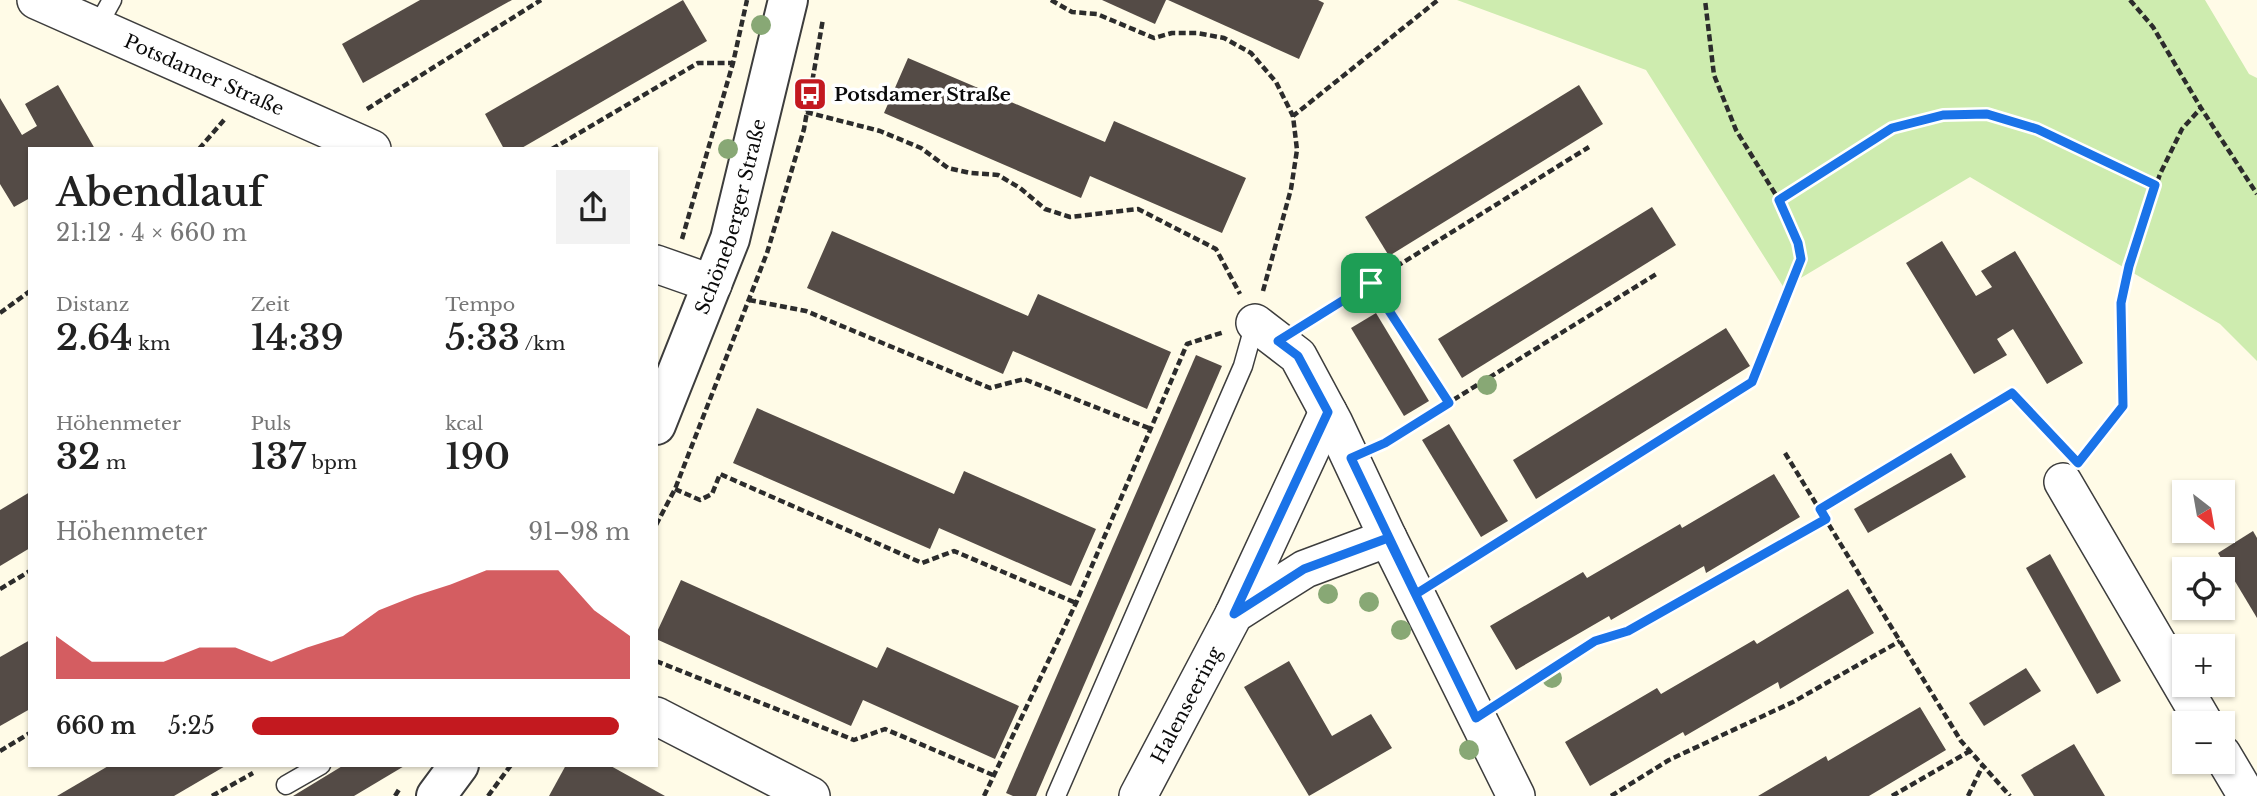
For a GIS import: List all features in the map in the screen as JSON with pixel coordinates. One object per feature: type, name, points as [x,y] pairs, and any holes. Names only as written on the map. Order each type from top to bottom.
[{"type":"street","name":"Potsdamer Straße","points":[[36,0],[104,13],[368,147]]},
{"type":"street","name":"Schöneberger Straße","points":[[658,420],[730,239],[788,0]]},
{"type":"street","points":[[663,266],[713,284]]},
{"type":"street","points":[[1266,332],[1298,356],[1351,458],[1516,796]]},
{"type":"street","name":"Halenseering","points":[[1138,796],[1234,614],[1328,412]]},
{"type":"street","points":[[2071,472],[2198,711]]},
{"type":"street","name":"Halenseering","points":[[1234,614],[1304,569],[1388,538]]},
{"type":"street","points":[[658,717],[811,796]]},
{"type":"street","points":[[436,796],[458,767]]},
{"type":"street","points":[[2234,774],[2247,796]]},
{"type":"lane","points":[[1056,796],[1242,366],[1266,332]]},
{"type":"lane","points":[[286,785],[318,767]]},
{"type":"path","points":[[332,131],[541,0]]},
{"type":"path","points":[[663,266],[687,224],[733,63],[747,0]]},
{"type":"path","points":[[1051,0],[1072,12],[1097,14],[1154,38],[1172,33],[1197,33],[1224,38],[1251,53],[1276,82],[1293,116],[1297,150],[1266,332]]},
{"type":"path","points":[[1293,116],[1438,0]]},
{"type":"path","points":[[1416,594],[1752,382],[1801,259],[1798,243],[1779,200],[1736,130],[1714,75],[1705,0]]},
{"type":"path","points":[[2130,0],[2153,27],[2257,194]]},
{"type":"path","points":[[555,147],[698,64],[733,63]]},
{"type":"path","points":[[1820,509],[2012,393],[2071,472],[2123,406],[2121,303],[2129,266],[2155,185],[2182,129],[2202,108]]},
{"type":"path","points":[[806,112],[880,131],[921,148],[948,168],[998,175],[1020,188],[1045,209],[1070,217],[1138,209],[1216,249],[1266,332]]},
{"type":"path","points":[[1779,200],[1892,128],[1943,115],[1987,114],[2037,129],[2155,185]]},
{"type":"path","points":[[984,796],[1076,603],[1186,344],[1266,332],[1371,283],[1589,147]]},
{"type":"path","points":[[1351,458],[1385,443],[1658,273]]},
{"type":"path","points":[[1371,283],[1449,403]]},
{"type":"path","points":[[0,313],[28,292]]},
{"type":"path","points":[[749,300],[806,311],[990,388],[1024,379],[1151,429]]},
{"type":"path","points":[[1786,453],[1961,741],[2010,796]]},
{"type":"path","points":[[675,489],[701,500],[712,495],[720,474],[922,563],[954,551],[1076,603]]},
{"type":"path","points":[[1476,718],[1595,641],[1628,631],[1826,519]]},
{"type":"path","points":[[0,589],[28,572]]},
{"type":"path","points":[[1611,796],[1669,760],[1794,702],[1900,641]]},
{"type":"path","points":[[658,662],[854,740],[885,729],[993,775]]},
{"type":"path","points":[[0,751],[28,734]]},
{"type":"path","points":[[1892,796],[1970,751]]},
{"type":"path","points":[[1968,796],[1983,765]]},
{"type":"path","points":[[488,796],[510,767]]},
{"type":"path","points":[[212,796],[253,773]]},
{"type":"green space","points":[[1457,0],[2205,0],[2249,74],[2257,78],[2257,361],[2220,324],[1970,177],[1784,288],[1646,70]]},
{"type":"building","points":[[420,0],[512,0],[363,83],[342,44]]},
{"type":"building","points":[[683,0],[707,41],[523,147],[503,147],[485,114]]},
{"type":"building","points":[[1102,0],[1166,0],[1155,24]]},
{"type":"building","points":[[1168,0],[1318,0],[1324,3],[1299,59]]},
{"type":"building","points":[[908,58],[1105,142],[1114,121],[1246,178],[1222,233],[1090,176],[1081,198],[884,113]]},
{"type":"building","points":[[58,85],[94,147],[28,147],[28,199],[14,207],[0,184],[0,98],[22,135],[37,126],[25,104]]},
{"type":"building","points":[[1579,85],[1603,124],[1389,256],[1365,217]]},
{"type":"building","points":[[1652,207],[1676,245],[1462,378],[1438,339]]},
{"type":"building","points":[[832,231],[1028,316],[1038,294],[1171,352],[1147,409],[1013,351],[1003,374],[807,288]]},
{"type":"building","points":[[1942,241],[1976,296],[1992,287],[1981,271],[2015,251],[2083,363],[2047,384],[2013,329],[1997,339],[2007,355],[1974,374],[1906,263]]},
{"type":"building","points":[[1376,313],[1429,401],[1404,416],[1351,328]]},
{"type":"building","points":[[1726,328],[1750,366],[1536,499],[1513,460]]},
{"type":"building","points":[[1196,355],[1222,366],[1036,796],[1013,796],[1006,793]]},
{"type":"building","points":[[757,408],[954,494],[964,471],[1096,529],[1071,586],[939,528],[930,549],[733,463]]},
{"type":"building","points":[[1449,424],[1508,521],[1481,537],[1422,440]]},
{"type":"building","points":[[1951,453],[1966,477],[1868,533],[1854,509]]},
{"type":"building","points":[[1774,474],[1800,517],[1706,573],[1704,566],[1611,620],[1609,616],[1516,670],[1490,626],[1583,572],[1587,578],[1680,524],[1682,528]]},
{"type":"building","points":[[28,493],[28,549],[0,566],[0,510]]},
{"type":"building","points":[[2253,531],[2257,538],[2257,618],[2235,581],[2235,557],[2220,557],[2218,553]]},
{"type":"building","points":[[2050,554],[2121,681],[2097,694],[2026,568]]},
{"type":"building","points":[[681,580],[877,668],[887,647],[1019,706],[995,759],[863,700],[851,726],[658,640],[658,630]]},
{"type":"building","points":[[1848,589],[1874,633],[1780,689],[1778,682],[1685,736],[1683,732],[1590,786],[1565,742],[1657,688],[1661,694],[1754,640],[1757,644]]},
{"type":"building","points":[[28,641],[28,710],[0,726],[0,657]]},
{"type":"building","points":[[1289,661],[1332,736],[1371,714],[1392,748],[1309,796],[1244,687]]},
{"type":"building","points":[[2026,668],[2041,691],[1984,726],[1969,703]]},
{"type":"building","points":[[1920,707],[1946,750],[1869,796],[1758,796],[1826,756],[1828,761]]},
{"type":"building","points":[[2074,744],[2105,796],[2034,796],[2021,775]]},
{"type":"building","points":[[107,767],[224,767],[174,796],[57,796]]},
{"type":"building","points":[[341,767],[403,767],[354,796],[293,796]]},
{"type":"building","points":[[565,767],[613,767],[665,796],[549,796]]},
{"type":"place","name":"Potsdamer Straße","points":[[810,94]]},
{"type":"route","points":[[1987,114],[2037,129],[2155,185],[2129,266],[2121,303],[2123,406],[2078,463],[2012,393],[1820,509],[1826,519],[1628,631],[1595,641],[1476,718],[1388,538],[1304,569],[1234,614],[1328,412],[1298,356],[1278,341],[1371,283],[1449,403],[1385,443],[1351,458],[1416,594],[1752,382],[1801,259],[1798,243],[1779,200],[1892,128],[1943,115],[1987,114]]}]
